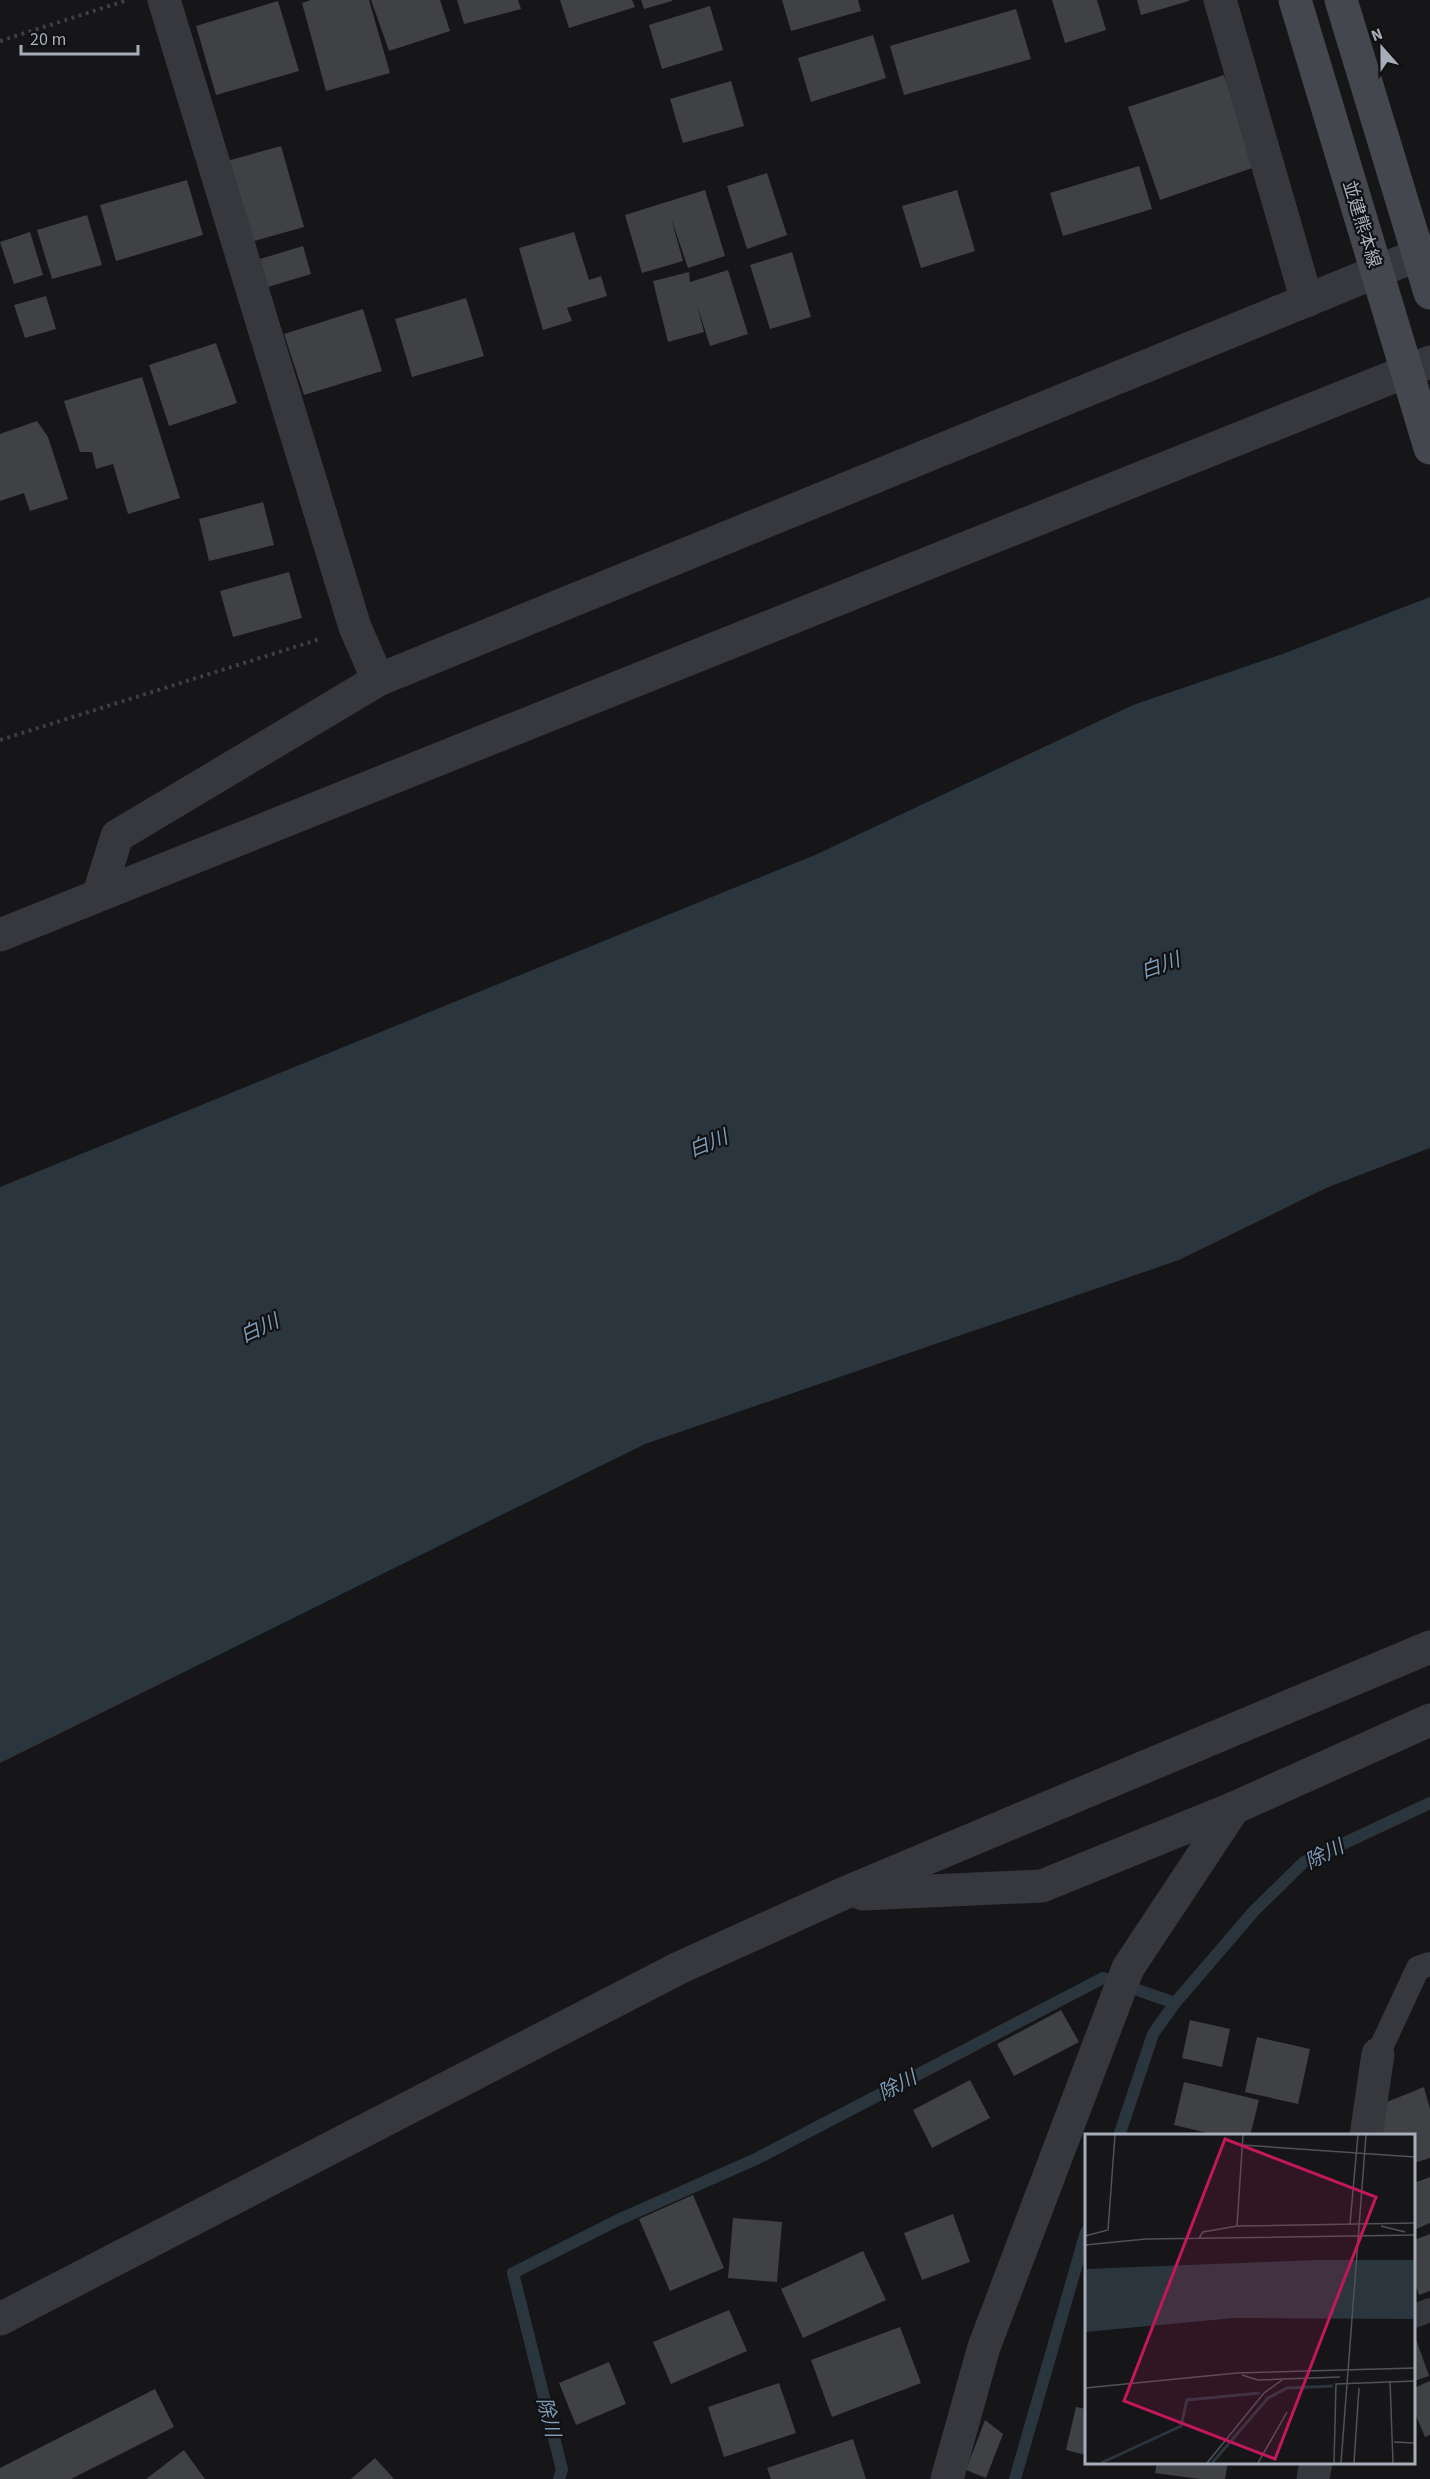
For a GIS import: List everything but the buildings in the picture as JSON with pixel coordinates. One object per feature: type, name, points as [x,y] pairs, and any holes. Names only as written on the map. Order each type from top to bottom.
[{"type":"main road","name":"並建熊本線","points":[[1295,0],[1430,448]]},
{"type":"main road","points":[[1341,0],[1430,293]]},
{"type":"street","points":[[164,0],[355,627],[378,680]]},
{"type":"street","points":[[1220,0],[1306,301]]},
{"type":"street","points":[[99,894],[117,836],[378,680],[1430,250]]},
{"type":"street","points":[[0,935],[1430,362]]},
{"type":"street","points":[[0,2319],[679,1968],[840,1894],[1430,1647]]},
{"type":"street","points":[[840,1894],[1042,1886],[1234,1808],[1430,1720]]},
{"type":"street","points":[[947,2479],[984,2347],[1128,1968],[1234,1808]]},
{"type":"street","points":[[1366,2134],[1377,2054]]},
{"type":"street","points":[[1313,2479],[1316,2464]]},
{"type":"lane","points":[[1377,2054],[1418,1968],[1430,1964]]},
{"type":"lane","points":[[1415,2315],[1430,2310]]},
{"type":"path","points":[[0,41],[129,0]]},
{"type":"path","points":[[0,740],[355,627]]},
{"type":"water","name":"白川","points":[[1430,597],[1430,1148],[1326,1188],[1179,1260],[645,1444],[0,1763],[0,1187],[815,855],[1133,705],[1285,653]]},
{"type":"waterway","name":"除川","points":[[1120,2134],[1153,2034],[1175,2003],[1254,1911],[1304,1862],[1430,1803]]},
{"type":"waterway","name":"除川","points":[[559,2479],[562,2470],[513,2273],[618,2220],[756,2159],[1103,1978],[1175,2003]]},
{"type":"waterway","points":[[1015,2479],[1085,2235]]}]
